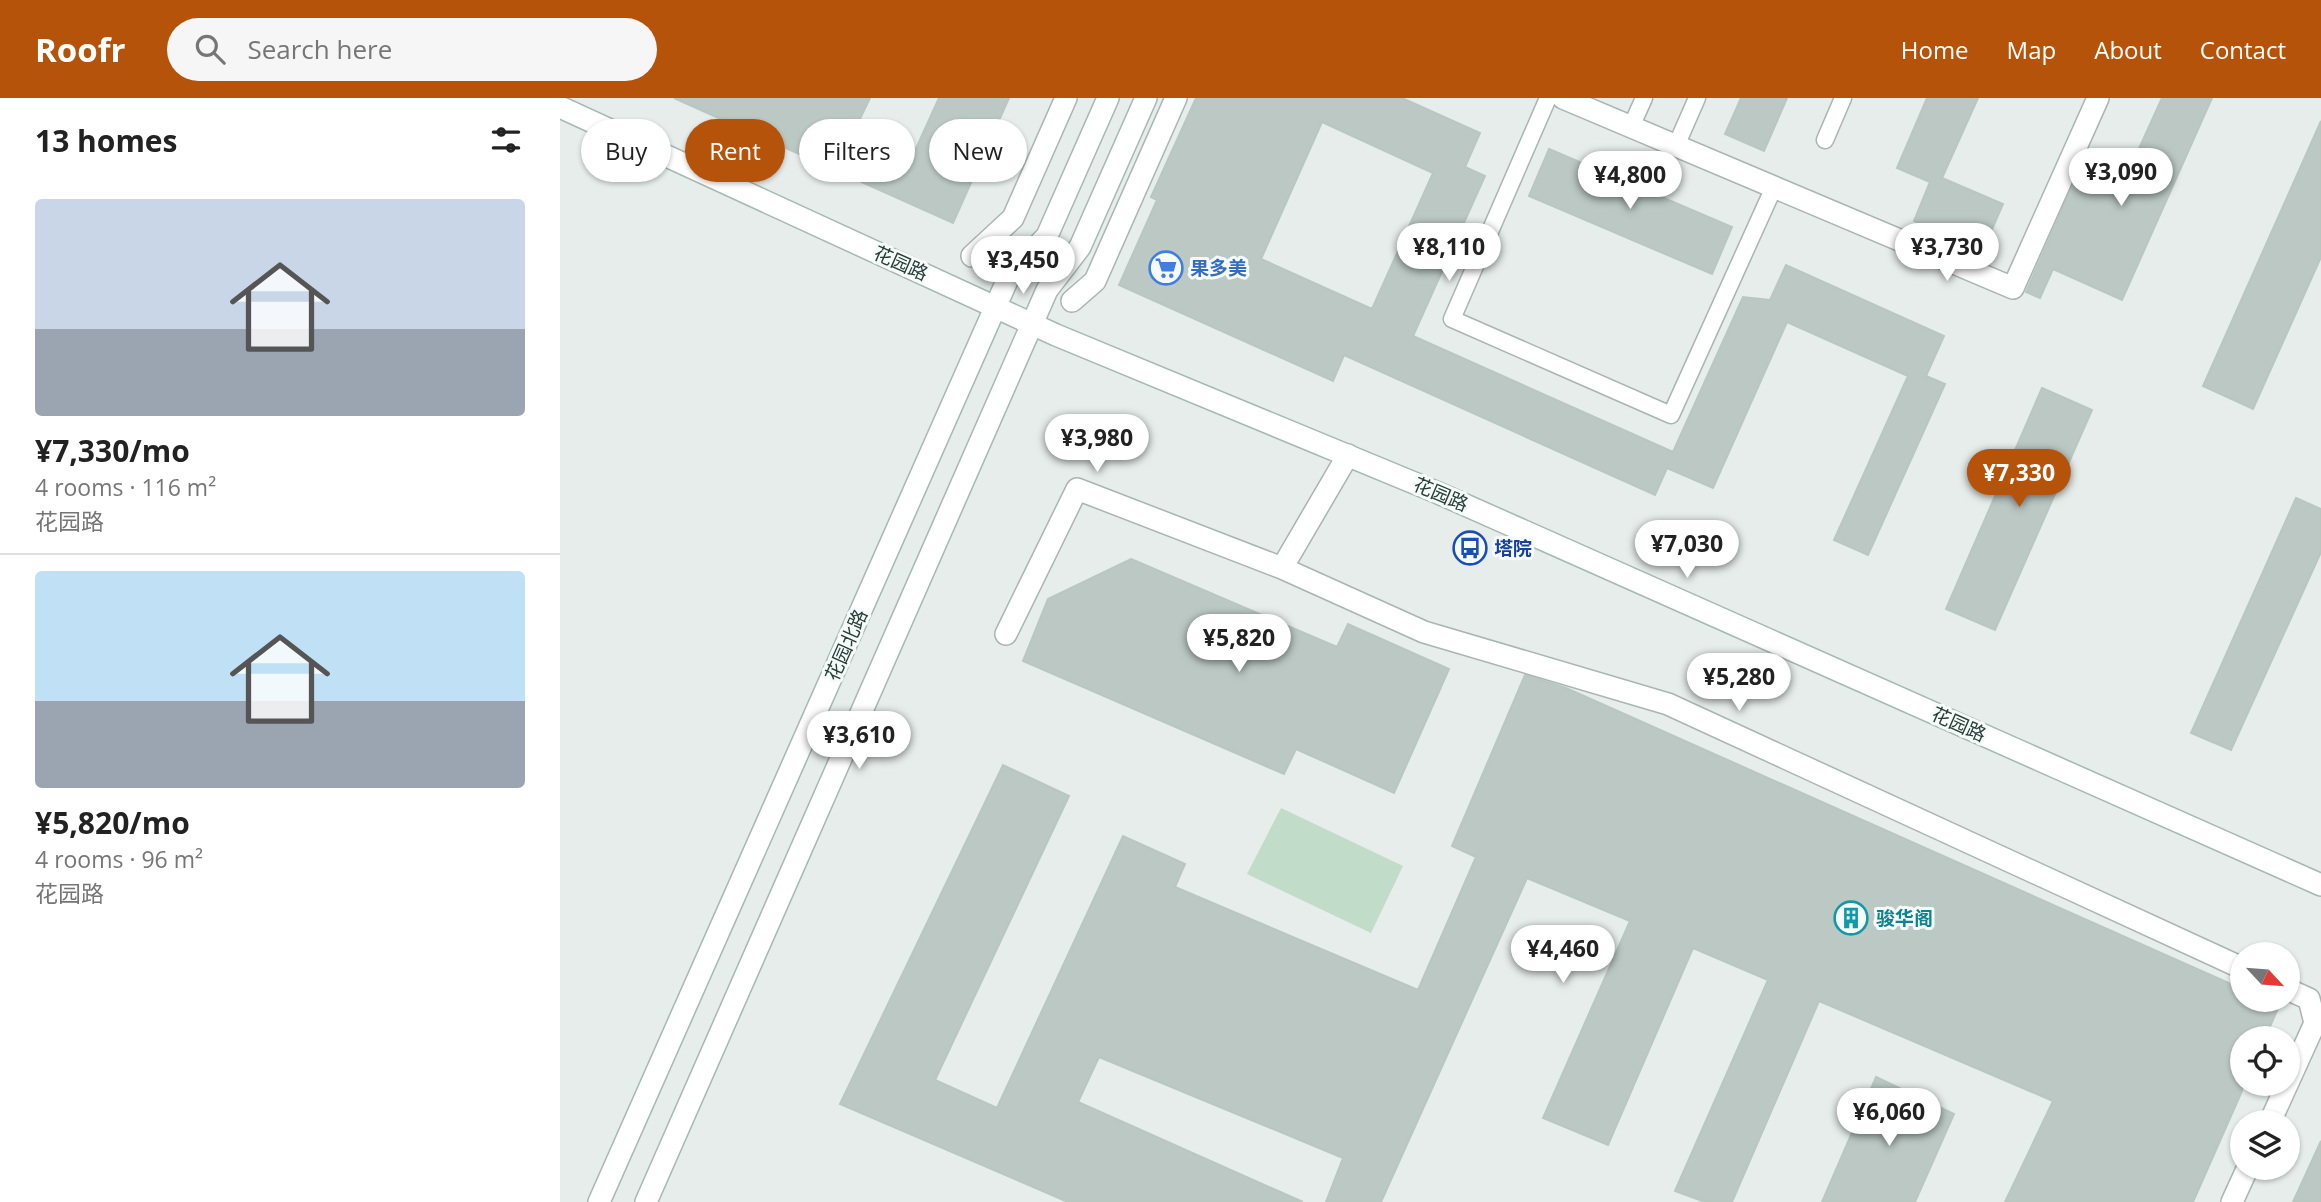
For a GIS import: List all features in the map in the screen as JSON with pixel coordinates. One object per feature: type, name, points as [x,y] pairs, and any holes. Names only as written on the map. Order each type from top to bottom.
[{"type":"street","points":[[972,256],[1013,218],[1066,98]]},
{"type":"street","name":"花园北路","points":[[599,1202],[1010,274],[1047,236],[1108,98]]},
{"type":"street","points":[[646,1202],[1046,290],[1080,247],[1146,98]]},
{"type":"street","points":[[1072,301],[1095,281],[1176,98]]},
{"type":"street","points":[[1563,98],[2013,288],[2098,98]]},
{"type":"street","name":"花园路","points":[[560,107],[1032,324],[1348,455],[2321,885]]},
{"type":"street","points":[[1282,568],[1348,455]]},
{"type":"street","points":[[1006,634],[1077,489],[1282,568],[1424,632],[1668,704],[2230,962]]},
{"type":"street","points":[[2276,1110],[2315,1024],[2309,999],[2300,995]]},
{"type":"street","points":[[2232,1202],[2243,1180]]},
{"type":"lane","points":[[1548,98],[1452,319],[1671,415],[1774,187]]},
{"type":"lane","points":[[1631,127],[1644,98]]},
{"type":"lane","points":[[1676,146],[1697,98]]},
{"type":"lane","points":[[1825,140],[1843,98]]},
{"type":"green space","points":[[1281,808],[1403,866],[1371,933],[1247,874]]},
{"type":"building","points":[[674,98],[870,98],[860,119],[799,119],[799,154],[785,148],[785,119],[721,119]]},
{"type":"building","points":[[939,98],[1009,98],[1000,119],[929,119]]},
{"type":"building","points":[[1196,98],[1402,98],[1480,133],[1465,167],[1485,176],[1413,336],[1673,452],[1743,297],[1770,300],[1786,265],[1944,336],[1926,376],[1945,384],[1868,555],[1834,540],[1908,376],[1787,322],[1713,488],[1667,468],[1655,495],[1344,355],[1333,381],[1119,285],[1157,200],[1151,197]],"holes":[[[1322,122],[1433,173],[1372,309],[1261,259]]]},
{"type":"building","points":[[1741,98],[1787,98],[1764,151],[1725,134]]},
{"type":"building","points":[[1927,98],[1978,98],[1942,178],[2003,204],[1983,250],[1914,221],[1930,182],[1897,168]]},
{"type":"building","points":[[2162,98],[2212,98],[2122,300],[2053,269],[2040,298],[2026,292],[2076,178],[2117,197]]},
{"type":"building","points":[[929,120],[929,182],[971,182],[953,223],[861,182],[915,182],[915,151]]},
{"type":"building","points":[[2321,121],[2321,257],[2253,409],[2203,386]]},
{"type":"building","points":[[1549,149],[1732,227],[1712,274],[1529,196]]},
{"type":"building","points":[[2042,388],[2092,410],[1995,630],[1946,609]]},
{"type":"building","points":[[2296,498],[2321,509],[2321,552],[2231,750],[2191,733]]},
{"type":"building","points":[[1131,559],[1337,647],[1348,624],[1449,669],[1394,793],[1296,749],[1284,774],[1023,661],[1048,599]]},
{"type":"building","points":[[1525,675],[1566,688],[2230,984],[2230,1012],[2276,1012],[2270,1026],[2230,1026],[2230,1096],[2240,1096],[2234,1110],[2230,1110],[2230,1118],[2193,1202],[2005,1202],[2053,1101],[1819,1001],[1732,1202],[1705,1202],[1675,1191],[1768,980],[1693,948],[1608,1145],[1543,1118],[1630,921],[1527,878],[1381,1202],[1326,1202],[1343,1158],[1099,1057],[1078,1102],[1303,1202],[1068,1202],[840,1104],[1003,765],[1069,796],[935,1080],[997,1108],[1123,836],[1185,864],[1175,887],[1418,990],[1476,857],[1452,846]]},
{"type":"building","points":[[1876,1077],[1954,1114],[1915,1202],[1822,1202]]},
{"type":"building","points":[[2321,1141],[2321,1202],[2293,1202]]},
{"type":"place","name":"果多美","points":[[1166,268]]},
{"type":"place","name":"塔院","points":[[1470,548]]},
{"type":"place","name":"骏华阁","points":[[1851,918]]}]
